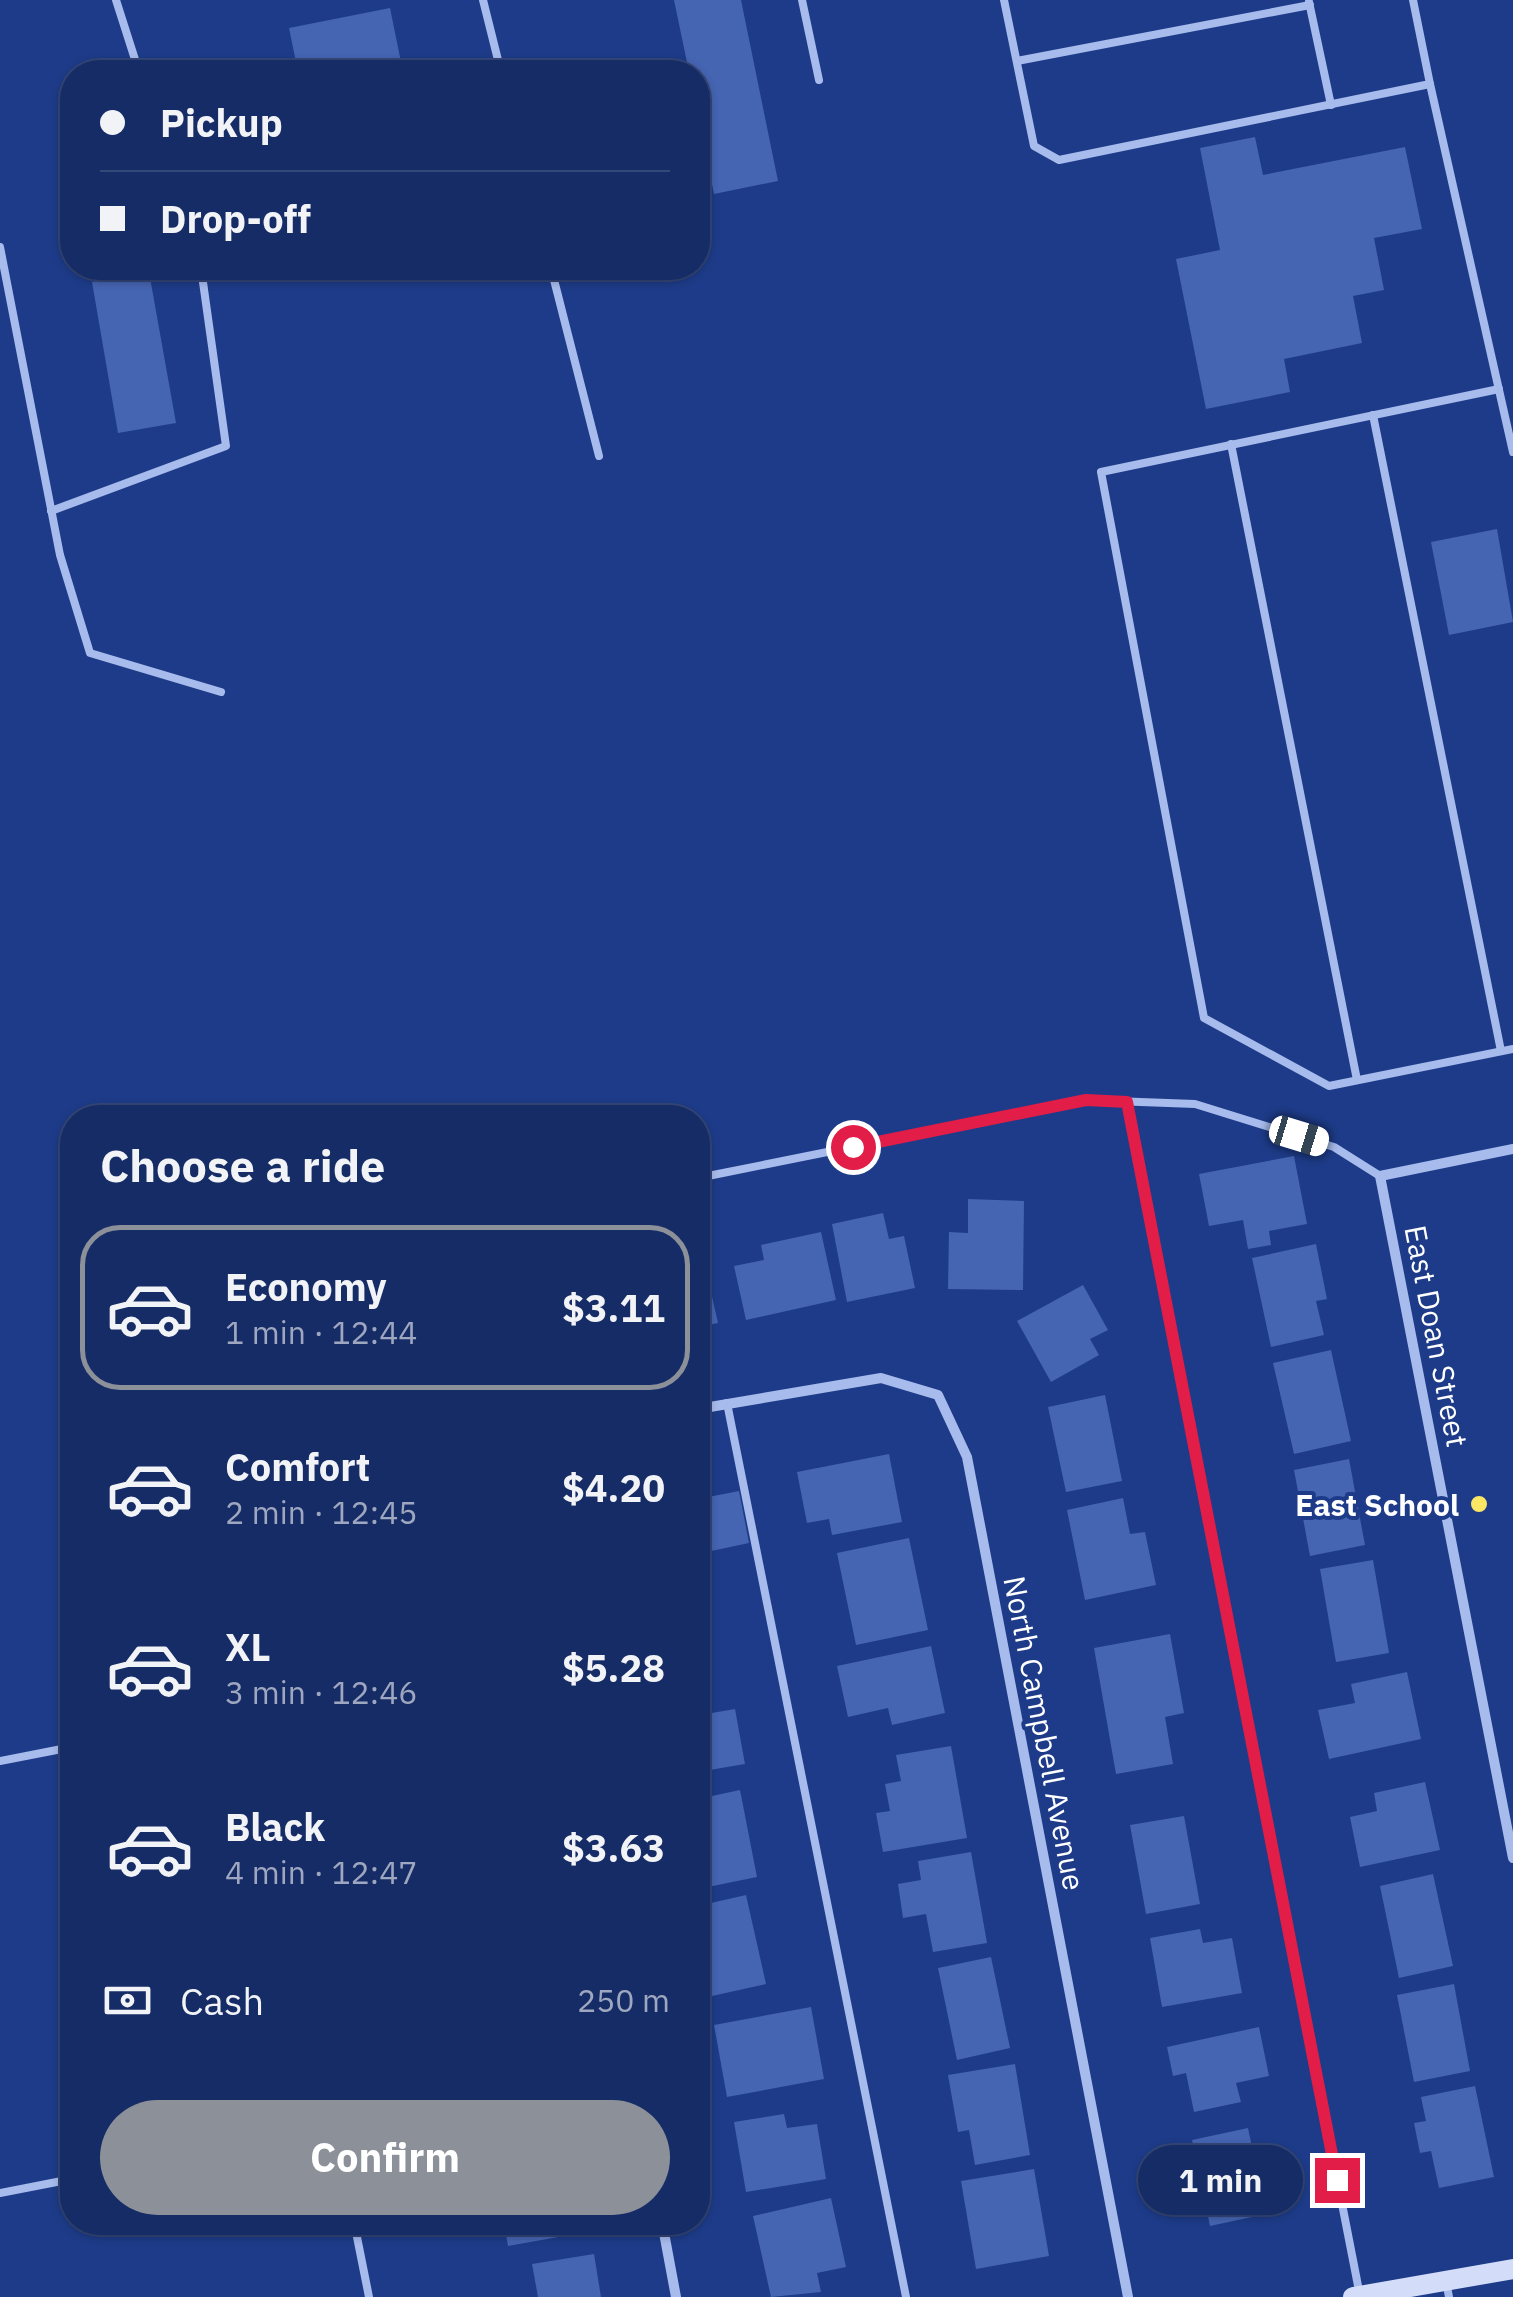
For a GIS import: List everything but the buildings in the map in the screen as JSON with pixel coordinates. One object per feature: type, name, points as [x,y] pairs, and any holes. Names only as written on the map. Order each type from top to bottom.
[{"type":"main road","points":[[1356,2296],[1447,2289],[1513,2269]]},
{"type":"street","points":[[1380,1176],[1513,1149]]},
{"type":"street","name":"East Doan Street","points":[[1380,1176],[1513,1858]]},
{"type":"street","name":"North Campbell Avenue","points":[[710,1407],[881,1378],[938,1395],[967,1457],[1128,2297]]},
{"type":"street","points":[[664,2235],[676,2297]]},
{"type":"lane","points":[[116,0],[135,60]]},
{"type":"lane","points":[[482,0],[498,60]]},
{"type":"lane","points":[[802,0],[819,80]]},
{"type":"lane","points":[[1004,0],[1034,146],[1059,160],[1430,84]]},
{"type":"lane","points":[[1413,0],[1513,452]]},
{"type":"lane","points":[[1017,61],[1310,2],[1331,105]]},
{"type":"lane","points":[[0,247],[51,511],[90,653],[222,692]]},
{"type":"lane","points":[[51,511],[226,446],[203,280]]},
{"type":"lane","points":[[554,280],[599,456]]},
{"type":"lane","points":[[1499,389],[1101,472],[1204,1018],[1328,1086],[1513,1049]]},
{"type":"lane","points":[[1373,415],[1501,1051]]},
{"type":"lane","points":[[1231,444],[1357,1080]]},
{"type":"lane","points":[[710,1176],[1086,1100],[1194,1104],[1334,1148],[1380,1176]]},
{"type":"lane","points":[[1127,1102],[1356,2296]]},
{"type":"lane","points":[[727,1403],[906,2297]]},
{"type":"lane","points":[[0,1761],[60,1750]]},
{"type":"lane","points":[[0,2194],[60,2182]]},
{"type":"lane","points":[[356,2235],[368,2297]]},
{"type":"place","name":"East School","points":[[1479,1504]]},
{"type":"route","points":[[853,1147],[1086,1100],[1127,1102],[1337,2180]]}]
